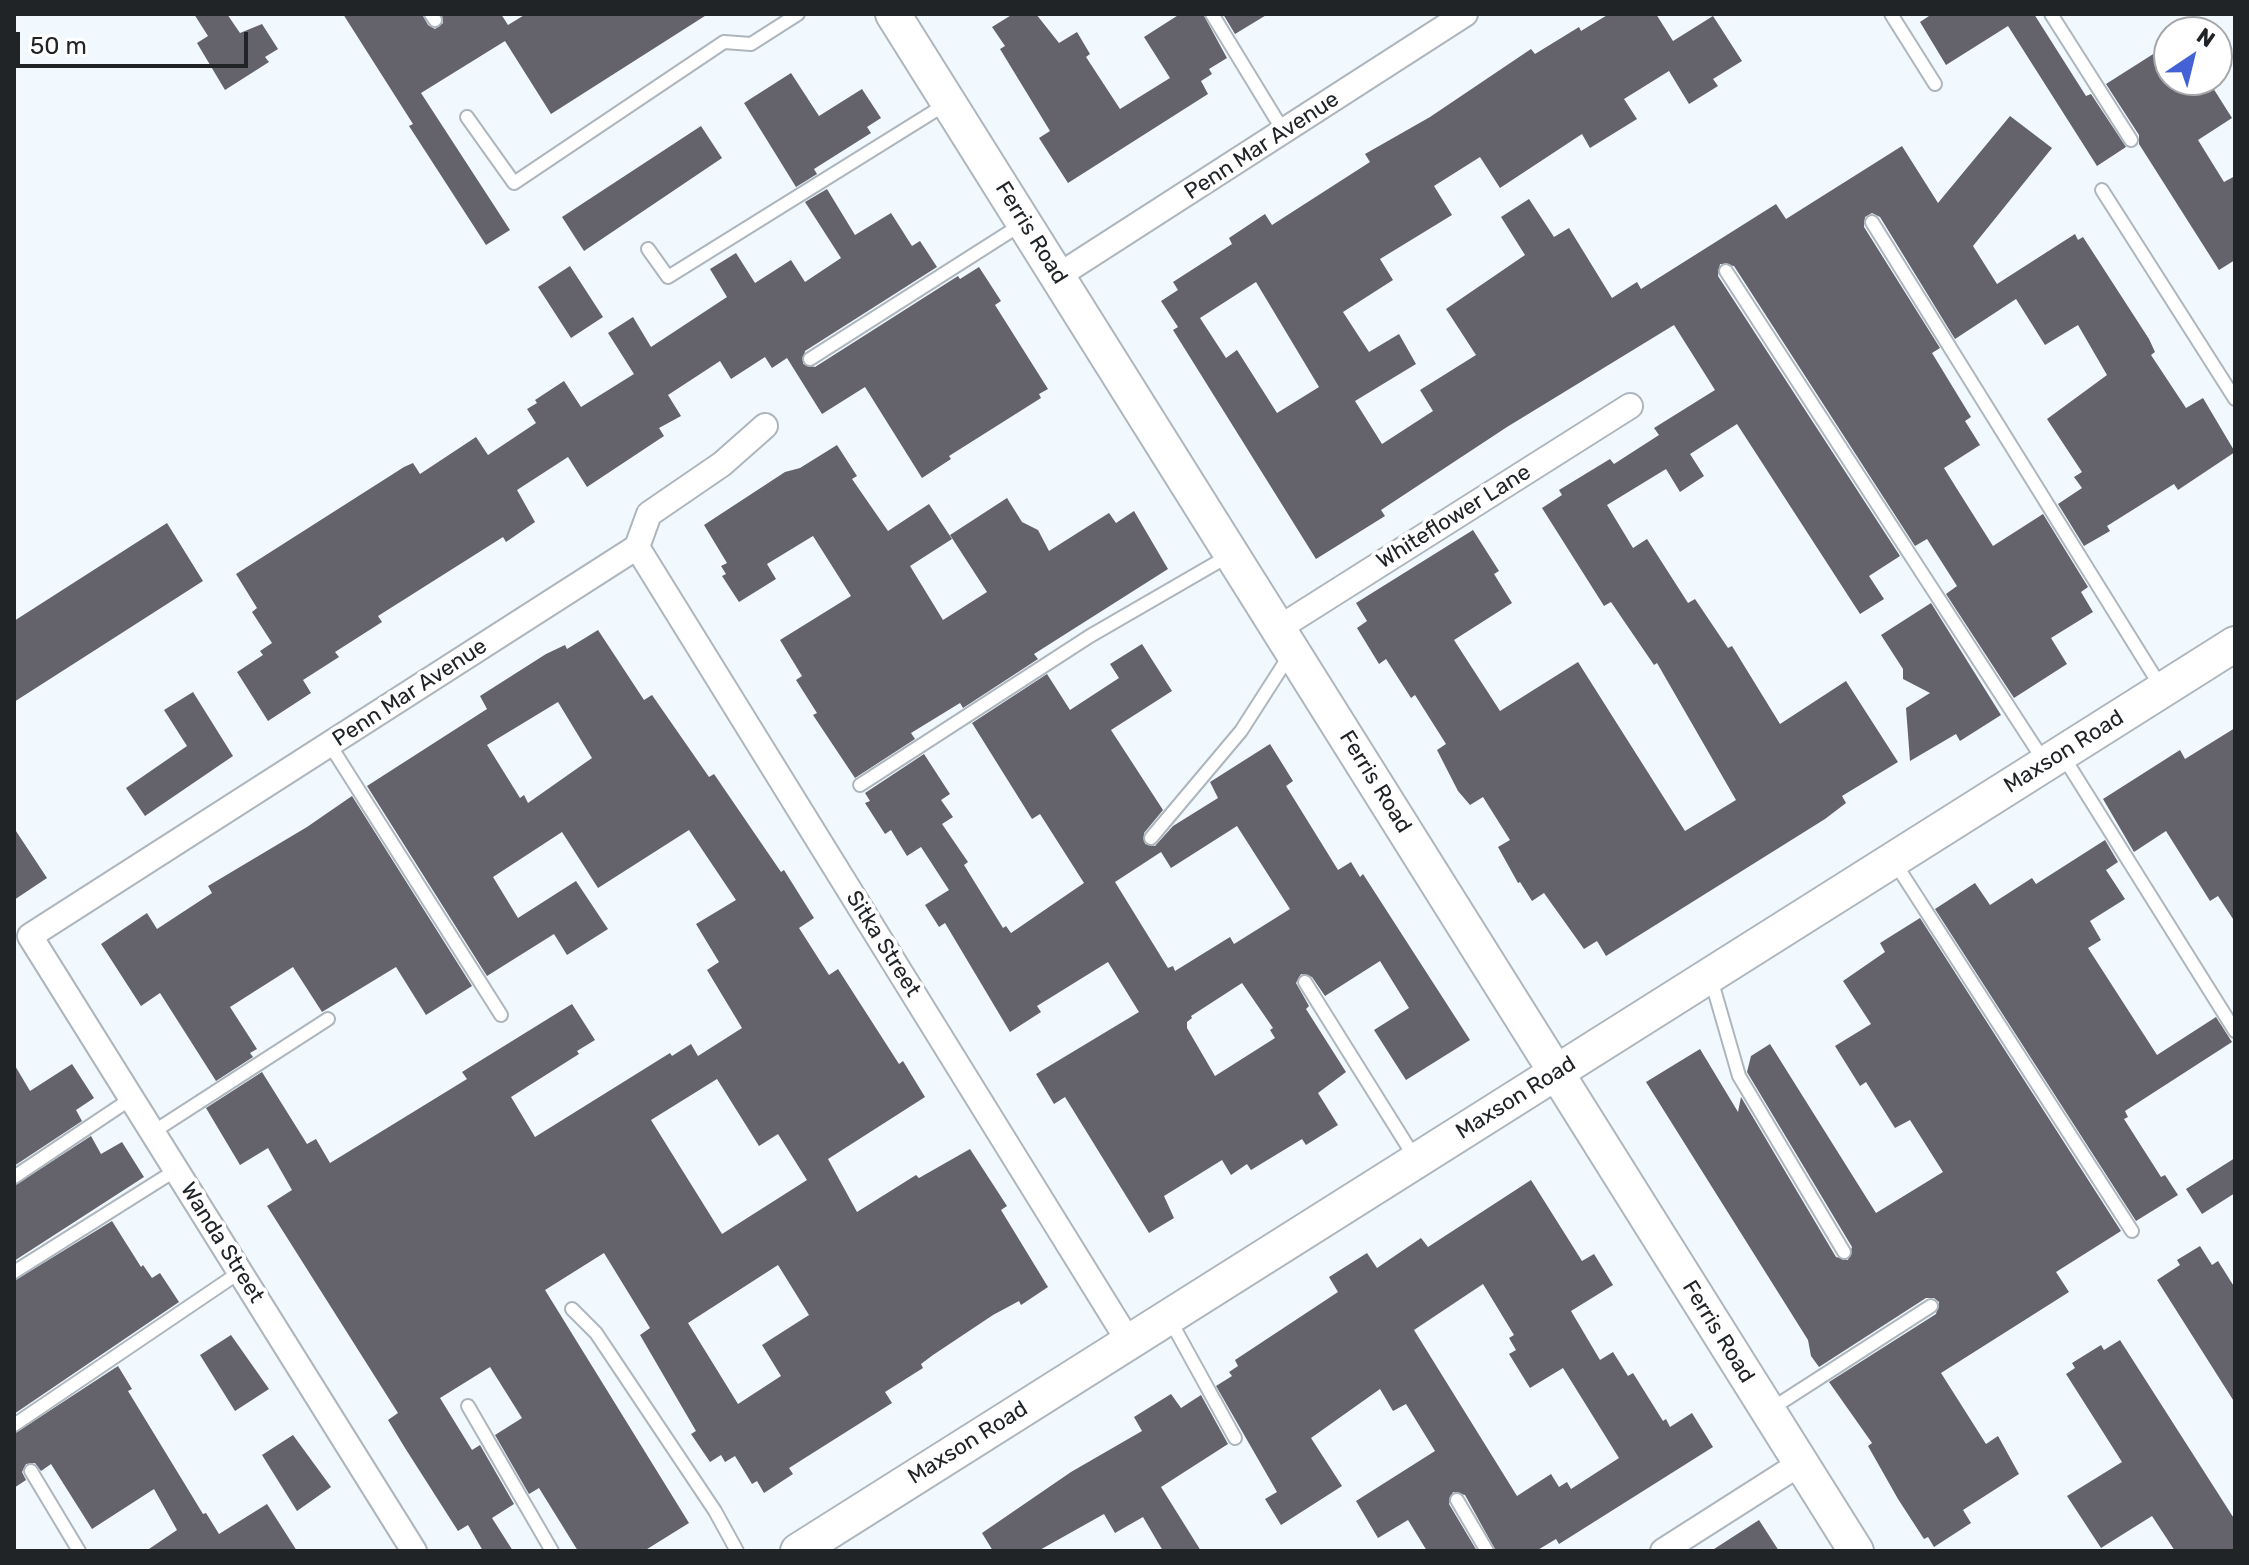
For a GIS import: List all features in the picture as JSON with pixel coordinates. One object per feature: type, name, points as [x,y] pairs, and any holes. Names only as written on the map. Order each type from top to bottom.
[{"type":"street","name":"Ferris Road","points":[[893,14],[1856,1551]]},
{"type":"street","name":"Penn Mar Avenue","points":[[1058,276],[1465,14]]},
{"type":"street","name":"Whiteflower Lane","points":[[1286,640],[1630,406]]},
{"type":"street","points":[[637,547],[649,514],[722,464],[765,426]]},
{"type":"street","name":"Penn Mar Avenue","points":[[30,936],[637,547]]},
{"type":"street","name":"Sitka Street","points":[[637,547],[1129,1342]]},
{"type":"street","name":"Maxson Road","points":[[798,1551],[2235,644]]},
{"type":"street","name":"Wanda Street","points":[[30,936],[414,1551]]},
{"type":"street","points":[[1663,1551],[1801,1463]]},
{"type":"lane","points":[[467,117],[514,183],[724,42],[751,44],[798,14]]},
{"type":"lane","points":[[1212,14],[1284,132]]},
{"type":"lane","points":[[1891,14],[1935,84]]},
{"type":"lane","points":[[2051,14],[2131,140]]},
{"type":"lane","points":[[648,249],[668,277],[949,102]]},
{"type":"lane","points":[[2102,190],[2235,399]]},
{"type":"lane","points":[[1872,222],[2162,690]]},
{"type":"lane","points":[[810,359],[1024,223]]},
{"type":"lane","points":[[1726,271],[2235,1031]]},
{"type":"lane","points":[[860,785],[1090,636],[1232,554]]},
{"type":"lane","points":[[1151,838],[1241,731],[1286,640]]},
{"type":"lane","points":[[330,745],[501,1015]]},
{"type":"lane","points":[[1893,860],[2132,1231]]},
{"type":"lane","points":[[1710,976],[1739,1076],[1844,1252]]},
{"type":"lane","points":[[1305,982],[1417,1160]]},
{"type":"lane","points":[[153,1132],[328,1019]]},
{"type":"lane","points":[[14,1177],[132,1098]]},
{"type":"lane","points":[[14,1272],[176,1170]]},
{"type":"lane","points":[[14,1425],[240,1272]]},
{"type":"lane","points":[[1768,1411],[1931,1306]]},
{"type":"lane","points":[[572,1309],[596,1333],[715,1511],[737,1551]]},
{"type":"lane","points":[[1168,1317],[1235,1438]]},
{"type":"lane","points":[[468,1406],[552,1551]]},
{"type":"lane","points":[[31,1471],[79,1551]]},
{"type":"lane","points":[[1457,1500],[1487,1551]]},
{"type":"building","points":[[194,14],[227,14],[240,33],[262,24],[278,49],[265,57],[269,62],[225,90],[197,43],[208,36]]},
{"type":"building","points":[[343,14],[422,14],[428,25],[435,29],[443,23],[442,14],[501,14],[508,25],[526,14],[708,14],[551,114],[505,41],[421,93],[510,230],[486,245],[409,126],[413,124]]},
{"type":"building","points":[[1013,14],[1036,14],[1059,43],[1077,32],[1090,54],[1086,57],[1120,109],[1170,78],[1144,37],[1180,14],[1203,14],[1227,58],[1209,69],[1212,74],[1201,81],[1208,94],[1068,183],[1039,138],[1050,131],[1000,49],[1005,46],[992,27]]},
{"type":"building","points":[[1223,14],[1268,14],[1235,34]]},
{"type":"building","points":[[1609,14],[1656,14],[1673,41],[1713,16],[1742,61],[1713,79],[1718,86],[1689,104],[1669,71],[1624,99],[1637,119],[1590,148],[1582,134],[1500,188],[1480,157],[1434,186],[1452,215],[1380,259],[1393,280],[1343,312],[1369,352],[1399,334],[1416,364],[1355,401],[1382,444],[1433,411],[1420,390],[1476,355],[1446,309],[1525,255],[1501,217],[1529,199],[1554,237],[1569,228],[1612,298],[1637,282],[1641,289],[1776,204],[1786,219],[1902,146],[1938,203],[2010,116],[2052,148],[1973,246],[1997,284],[2075,234],[2078,240],[2083,237],[2149,339],[2155,352],[2151,355],[2186,408],[2203,398],[2235,452],[2178,490],[2174,484],[2107,526],[2110,531],[2084,546],[2058,504],[2082,488],[2074,477],[2082,472],[2047,419],[2107,375],[2078,325],[2045,345],[2016,299],[1955,339],[1880,217],[1872,213],[1865,217],[1864,227],[1940,348],[1932,353],[1971,417],[1965,421],[1980,445],[1944,468],[1993,546],[2043,514],[2088,587],[2081,592],[2093,612],[2051,638],[2067,664],[2014,698],[1946,594],[1957,586],[1927,539],[1915,546],[1734,266],[1720,264],[1718,276],[1900,556],[1869,576],[1884,599],[1860,614],[1737,424],[1690,454],[1704,476],[1680,492],[1666,469],[1607,505],[1633,548],[1647,539],[1688,603],[1695,599],[1728,648],[1732,646],[1780,724],[1846,681],[1898,762],[1842,796],[1846,803],[1825,819],[1606,956],[1597,941],[1584,949],[1544,893],[1532,901],[1518,883],[1498,847],[1510,840],[1483,797],[1470,805],[1458,791],[1437,750],[1446,744],[1415,695],[1411,698],[1386,659],[1379,664],[1357,628],[1367,621],[1356,603],[1473,530],[1499,571],[1494,574],[1512,603],[1454,640],[1500,711],[1578,662],[1685,831],[1736,800],[1657,663],[1654,665],[1611,602],[1604,606],[1542,508],[1562,495],[1559,490],[1610,459],[1614,464],[1659,435],[1654,428],[1715,390],[1674,325],[1507,427],[1381,510],[1385,516],[1316,559],[1173,330],[1178,327],[1161,301],[1178,290],[1173,282],[1232,244],[1229,238],[1265,214],[1272,225],[1370,162],[1365,154],[1430,117],[1531,49],[1535,54],[1579,27],[1581,31]],"holes":[[[1256,282],[1319,387],[1277,413],[1237,350],[1226,358],[1200,318]]]},
{"type":"building","points":[[1932,14],[2034,14],[2086,96],[2091,94],[2126,147],[2097,166],[2008,26],[1946,65],[1920,22]]},
{"type":"building","points":[[2153,54],[2153,96],[2218,96],[2232,118],[2198,140],[2224,182],[2235,176],[2235,260],[2219,270],[2139,144],[2139,135],[2106,84]]},
{"type":"building","points":[[791,73],[819,116],[862,89],[881,118],[867,127],[871,133],[814,169],[817,174],[796,187],[744,103]]},
{"type":"building","points":[[701,126],[722,158],[584,251],[562,217]]},
{"type":"building","points":[[827,189],[855,235],[891,213],[912,246],[920,241],[937,267],[805,351],[803,364],[815,367],[958,276],[960,279],[979,267],[1001,301],[995,305],[1048,389],[1039,394],[1041,398],[949,456],[951,459],[922,478],[865,387],[822,414],[787,358],[772,368],[765,357],[731,379],[720,361],[668,395],[681,416],[659,428],[664,436],[587,487],[568,457],[517,490],[535,522],[506,542],[503,537],[378,616],[382,622],[335,652],[339,657],[303,680],[311,693],[268,721],[237,672],[263,655],[260,651],[272,643],[252,612],[257,608],[236,574],[404,467],[413,463],[420,474],[476,437],[488,455],[536,423],[527,409],[564,381],[581,407],[634,374],[608,333],[633,317],[651,347],[727,297],[710,269],[736,253],[755,283],[791,260],[805,282],[841,258],[805,202]]},
{"type":"building","points":[[570,266],[603,317],[571,338],[538,287]]},
{"type":"building","points":[[837,445],[857,476],[852,479],[888,531],[929,504],[952,539],[910,566],[943,620],[987,592],[950,535],[1007,498],[1022,522],[1038,530],[1049,551],[1109,513],[1116,523],[1134,511],[1168,569],[1034,654],[1038,659],[963,708],[960,703],[911,733],[915,739],[855,778],[813,715],[817,713],[796,680],[802,676],[780,640],[851,596],[813,536],[767,564],[776,579],[739,602],[722,576],[726,574],[721,566],[727,563],[704,525],[785,472],[800,468]]},
{"type":"building","points":[[167,523],[203,581],[14,702],[14,621]]},
{"type":"building","points":[[1931,603],[2001,715],[1960,741],[1956,734],[1910,761],[1906,708],[1930,693],[1903,679],[1903,669],[1881,635]]},
{"type":"building","points":[[598,630],[644,700],[652,695],[709,777],[714,774],[781,872],[784,870],[814,918],[799,928],[829,975],[838,969],[899,1064],[903,1061],[925,1097],[828,1159],[857,1212],[916,1175],[919,1178],[970,1149],[1007,1206],[1001,1210],[1048,1287],[1021,1305],[1019,1301],[993,1315],[933,1355],[921,1364],[923,1368],[885,1392],[892,1403],[789,1468],[793,1474],[764,1493],[757,1481],[752,1484],[735,1456],[725,1462],[721,1455],[710,1462],[691,1434],[696,1431],[640,1335],[650,1328],[604,1253],[545,1290],[689,1523],[644,1551],[578,1551],[539,1488],[529,1494],[495,1435],[522,1418],[490,1367],[440,1398],[472,1450],[480,1445],[514,1504],[492,1518],[513,1551],[483,1551],[468,1525],[458,1531],[405,1448],[388,1420],[398,1413],[267,1206],[292,1190],[268,1148],[240,1165],[206,1108],[262,1072],[307,1144],[316,1139],[330,1163],[467,1079],[462,1072],[572,1004],[595,1040],[577,1051],[579,1054],[511,1097],[535,1137],[670,1053],[672,1056],[691,1044],[698,1056],[742,1028],[707,970],[719,962],[696,924],[736,900],[689,830],[598,888],[562,832],[493,877],[518,918],[576,881],[608,929],[567,955],[554,934],[487,976],[367,786],[487,709],[480,696],[546,654],[565,645],[567,649]],"holes":[[[558,702],[592,758],[528,803],[524,795],[520,798],[487,745]],[[717,1079],[759,1146],[778,1134],[807,1180],[722,1234],[651,1120]],[[778,1265],[809,1315],[762,1345],[781,1376],[738,1404],[688,1323]]]},
{"type":"building","points":[[1142,644],[1172,691],[1111,730],[1163,810],[1144,833],[1145,844],[1155,846],[1173,826],[1218,798],[1210,782],[1270,744],[1293,781],[1286,786],[1338,870],[1351,862],[1360,877],[1363,874],[1470,1040],[1406,1080],[1374,1030],[1409,1008],[1380,961],[1325,996],[1312,977],[1301,974],[1296,983],[1309,1006],[1306,1009],[1346,1072],[1318,1093],[1338,1125],[1306,1145],[1302,1139],[1251,1170],[1247,1164],[1231,1175],[1222,1160],[1164,1196],[1174,1218],[1149,1233],[1065,1097],[1054,1104],[1036,1074],[1139,1012],[1108,962],[1037,1006],[1041,1012],[1010,1032],[945,923],[939,927],[925,905],[949,890],[921,847],[907,856],[891,830],[885,834],[865,803],[870,801],[865,793],[924,754],[950,794],[941,800],[953,817],[942,824],[968,862],[964,865],[1003,928],[1006,926],[1011,933],[1084,883],[1040,814],[1032,819],[972,723],[1047,674],[1070,710],[1119,678],[1110,664]],"holes":[[[1237,826],[1290,909],[1234,944],[1230,937],[1175,971],[1173,966],[1168,968],[1115,882],[1161,852],[1171,868]],[[1242,983],[1273,1028],[1270,1030],[1275,1038],[1215,1076],[1187,1028],[1187,1022],[1191,1016]]]},
{"type":"building","points":[[193,692],[233,756],[145,816],[126,788],[187,746],[164,710]]},
{"type":"building","points":[[2235,728],[2235,922],[2218,896],[2210,901],[2166,831],[2134,852],[2103,799],[2180,750],[2185,759]]},
{"type":"building","points":[[352,796],[472,986],[426,1015],[396,967],[322,1012],[293,967],[230,1007],[257,1049],[250,1053],[253,1057],[216,1081],[160,993],[141,1006],[101,944],[147,913],[157,929],[212,893],[208,886],[307,827]]},
{"type":"building","points":[[14,828],[47,878],[14,900]]},
{"type":"building","points":[[2105,840],[2118,862],[2106,870],[2125,899],[2090,921],[2101,940],[2088,948],[2157,1055],[2216,1017],[2232,1042],[2125,1111],[2128,1117],[2124,1119],[2161,1177],[2165,1175],[2178,1195],[2136,1221],[1935,909],[1975,883],[1990,905],[2032,878],[2036,884]]},
{"type":"building","points":[[1920,918],[2121,1231],[2056,1272],[2069,1292],[1941,1373],[1986,1444],[1998,1436],[2019,1474],[1963,1510],[1971,1523],[1934,1547],[1928,1537],[1924,1539],[1898,1499],[1868,1446],[1872,1443],[1829,1382],[1936,1314],[1939,1302],[1926,1298],[1819,1367],[1811,1356],[1808,1340],[1646,1082],[1700,1049],[1738,1112],[1741,1097],[1836,1257],[1848,1260],[1852,1247],[1747,1072],[1751,1056],[1770,1044],[1876,1213],[1943,1172],[1910,1120],[1895,1128],[1866,1082],[1860,1086],[1835,1046],[1871,1024],[1843,981],[1885,952],[1880,943]]},
{"type":"building","points":[[14,1064],[30,1091],[72,1064],[94,1098],[76,1110],[82,1121],[14,1166]]},
{"type":"building","points":[[91,1136],[101,1154],[122,1142],[144,1177],[14,1261],[14,1186]]},
{"type":"building","points":[[2235,1158],[2235,1193],[2202,1214],[2186,1189]]},
{"type":"building","points":[[1531,1180],[1582,1261],[1594,1254],[1613,1285],[1571,1311],[1600,1360],[1613,1352],[1628,1376],[1633,1373],[1663,1421],[1666,1419],[1670,1427],[1692,1413],[1713,1447],[1559,1544],[1556,1539],[1536,1551],[1496,1551],[1465,1495],[1453,1492],[1449,1504],[1477,1551],[1427,1551],[1408,1520],[1378,1538],[1356,1501],[1435,1451],[1406,1404],[1393,1411],[1380,1389],[1311,1438],[1342,1486],[1281,1525],[1265,1499],[1277,1492],[1216,1386],[1232,1376],[1229,1372],[1238,1366],[1235,1360],[1338,1292],[1329,1277],[1367,1253],[1377,1268],[1421,1238],[1428,1247]],"holes":[[[1483,1284],[1514,1335],[1509,1338],[1516,1350],[1509,1354],[1530,1388],[1563,1368],[1619,1458],[1571,1489],[1567,1482],[1559,1487],[1551,1474],[1517,1496],[1414,1330]]]},
{"type":"building","points":[[112,1221],[141,1267],[143,1265],[152,1278],[160,1273],[179,1302],[14,1414],[14,1281]]},
{"type":"building","points":[[2200,1246],[2212,1265],[2218,1261],[2235,1288],[2235,1403],[2157,1280],[2180,1265],[2177,1260]]},
{"type":"building","points":[[231,1335],[269,1389],[235,1411],[200,1355]]},
{"type":"building","points":[[2120,1340],[2235,1520],[2235,1551],[2175,1551],[2152,1516],[2101,1548],[2067,1496],[2122,1462],[2066,1374],[2075,1368],[2072,1363],[2101,1345],[2104,1350]]},
{"type":"building","points":[[118,1366],[132,1389],[128,1391],[203,1514],[206,1513],[219,1534],[267,1504],[297,1551],[146,1551],[177,1530],[154,1489],[92,1529],[51,1464],[41,1471],[35,1463],[26,1464],[22,1472],[26,1480],[14,1488],[14,1434]]},
{"type":"building","points":[[1171,1394],[1181,1408],[1201,1395],[1228,1444],[1161,1487],[1201,1551],[1163,1551],[1143,1517],[1115,1533],[1104,1514],[1038,1551],[993,1551],[982,1533],[1071,1472],[1142,1431],[1134,1417]]},
{"type":"building","points":[[293,1435],[331,1487],[297,1511],[262,1455]]},
{"type":"building","points":[[1759,1520],[1779,1551],[1711,1551]]}]
